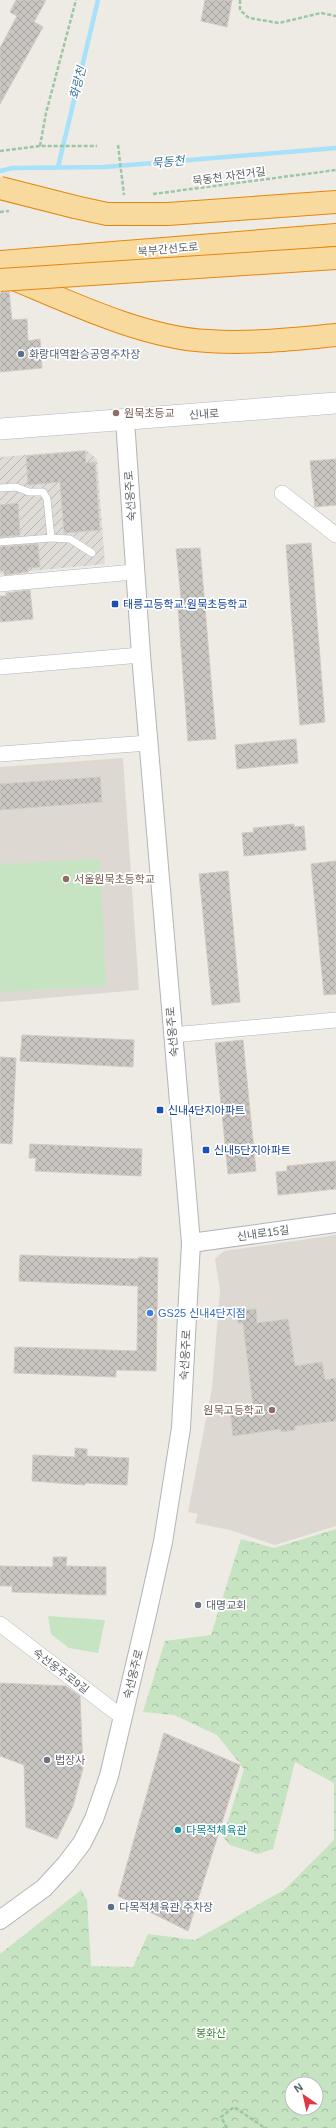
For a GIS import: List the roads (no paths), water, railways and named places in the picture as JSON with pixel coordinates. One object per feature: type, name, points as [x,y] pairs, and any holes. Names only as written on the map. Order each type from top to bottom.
[{"type":"highway","points":[[0,188],[107,214],[168,214],[336,202]]},
{"type":"highway","name":"북부간선도로","points":[[0,262],[336,235]]},
{"type":"highway","name":"북부간선도로","points":[[0,280],[336,258]]},
{"type":"highway","points":[[0,271],[4,275],[95,313],[162,333],[208,342],[273,341],[336,335]]},
{"type":"main road","name":"신내로","points":[[0,429],[336,404]]},
{"type":"street","name":"숙선옹주로","points":[[0,1920],[44,1888],[66,1864],[82,1842],[94,1819],[109,1776],[162,1542],[181,1428],[191,1243],[172,1035],[134,572],[125,420]]},
{"type":"street","points":[[282,493],[336,535]]},
{"type":"street","points":[[0,584],[134,572]]},
{"type":"street","points":[[0,667],[141,655]]},
{"type":"street","points":[[0,754],[148,743]]},
{"type":"street","points":[[172,1035],[336,1020]]},
{"type":"street","name":"신내로15길","points":[[191,1243],[336,1223]]},
{"type":"street","name":"숙선옹주로9길","points":[[0,1624],[122,1717]]},
{"type":"lane","points":[[0,488],[16,487],[29,492],[43,492],[47,499],[51,538]]},
{"type":"lane","points":[[0,542],[51,538],[73,540],[92,552]]},
{"type":"waterway","name":"화랑천","points":[[58,167],[98,0]]},
{"type":"waterway","name":"묵동천","points":[[0,171],[12,168],[105,167],[336,148]]},
{"type":"place","name":"화랑대역환승공영주차장","points":[[21,354]]},
{"type":"place","name":"원묵초등교","points":[[116,413]]},
{"type":"place","name":"태릉고등학교.원묵초등학교","points":[[115,604]]},
{"type":"place","name":"서울원묵초등학교","points":[[66,879]]},
{"type":"place","name":"신내4단지아파트","points":[[160,1110]]},
{"type":"place","name":"신내5단지아파트","points":[[206,1150]]},
{"type":"place","name":"GS25 신내4단지점","points":[[150,1313]]},
{"type":"place","name":"원묵고등학교","points":[[272,1410]]},
{"type":"place","name":"대명교회","points":[[198,1605]]},
{"type":"place","name":"법장사","points":[[47,1760]]},
{"type":"place","name":"다목적체육관","points":[[178,1830]]},
{"type":"place","name":"다목적체육관 주차장","points":[[111,1907]]},
{"type":"park label","name":"봉화산","points":[[211,2033]]}]
